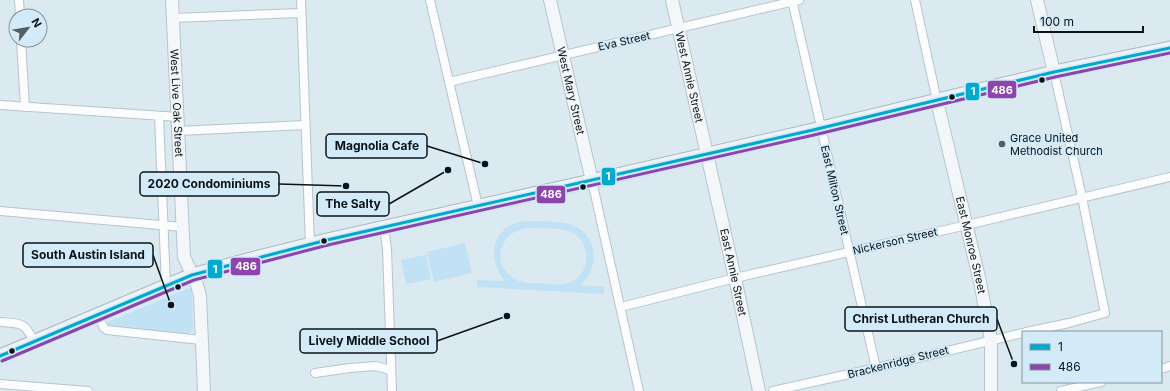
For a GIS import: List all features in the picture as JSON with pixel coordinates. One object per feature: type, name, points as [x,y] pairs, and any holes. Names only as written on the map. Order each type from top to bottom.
[{"type":"main road","points":[[0,356],[192,275],[251,259],[310,244],[592,181],[937,101],[1054,72],[1170,49]]},
{"type":"street","name":"West Live Oak Street","points":[[172,0],[184,257],[197,285],[200,296],[204,391]]},
{"type":"street","points":[[301,0],[310,244]]},
{"type":"street","points":[[430,0],[478,206]]},
{"type":"street","name":"West Mary Street","points":[[550,0],[592,181]]},
{"type":"street","name":"West Annie Street","points":[[672,0],[707,154]]},
{"type":"street","points":[[915,0],[937,101]]},
{"type":"street","points":[[1030,331],[1105,313],[1082,197],[1037,0]]},
{"type":"street","name":"Eva Street","points":[[449,82],[794,1]]},
{"type":"street","name":"East Milton Street","points":[[794,1],[821,128],[876,368]]},
{"type":"street","points":[[173,18],[301,13]]},
{"type":"street","points":[[21,48],[24,107]]},
{"type":"street","name":"East Monroe Street","points":[[937,101],[980,282],[991,340],[991,391]]},
{"type":"street","points":[[0,105],[178,117]]},
{"type":"street","points":[[159,116],[166,286]]},
{"type":"street","points":[[179,131],[305,125]]},
{"type":"street","name":"East Annie Street","points":[[707,154],[759,391]]},
{"type":"street","name":"Nickerson Street","points":[[621,307],[849,251],[1170,177]]},
{"type":"street","points":[[592,181],[639,391]]},
{"type":"street","points":[[0,211],[183,227]]},
{"type":"street","points":[[384,227],[387,249],[392,391]]},
{"type":"street","points":[[97,315],[104,328],[107,330],[201,340]]},
{"type":"street","points":[[0,322],[23,325],[27,328],[34,342]]},
{"type":"street","name":"Brackenridge Street","points":[[773,391],[1022,333]]},
{"type":"street","points":[[315,373],[375,366],[391,370]]},
{"type":"street","points":[[1061,391],[1097,383]]},
{"type":"street","points":[[0,384],[88,391]]},
{"type":"shaded area","points":[[529,221],[562,222],[581,230],[592,244],[594,253],[591,270],[587,278],[580,285],[604,287],[604,294],[477,287],[477,280],[505,281],[495,261],[494,251],[500,234],[508,227],[517,223]],"holes":[[[529,228],[561,229],[571,232],[578,237],[583,243],[586,251],[585,266],[582,273],[569,283],[562,284],[521,282],[507,273],[502,265],[500,257],[501,249],[511,234],[519,230]]]},
{"type":"shaded area","points":[[465,243],[472,273],[434,282],[427,252]]},
{"type":"shaded area","points":[[426,255],[431,279],[406,284],[401,260]]},
{"type":"shaded area","points":[[192,287],[193,331],[188,334],[109,326],[108,324],[108,322]]},
{"type":"transit line","name":"1","points":[[0,356],[192,275],[327,240],[813,130],[1054,72],[1170,48]]},
{"type":"transit line","name":"486","points":[[2,361],[194,280],[328,245],[814,135],[1055,77],[1170,53]]},
{"type":"place","name":"Grace United Methodist Church","points":[[1002,144]]},
{"type":"place","name":"Magnolia Cafe","points":[[485,164]]},
{"type":"place","name":"The Salty","points":[[448,170]]},
{"type":"place","name":"2020 Condominiums","points":[[346,186]]},
{"type":"place","name":"South Austin Island","points":[[171,305]]},
{"type":"place","name":"Lively Middle School","points":[[507,316]]},
{"type":"place","name":"Christ Lutheran Church","points":[[1014,364]]}]
